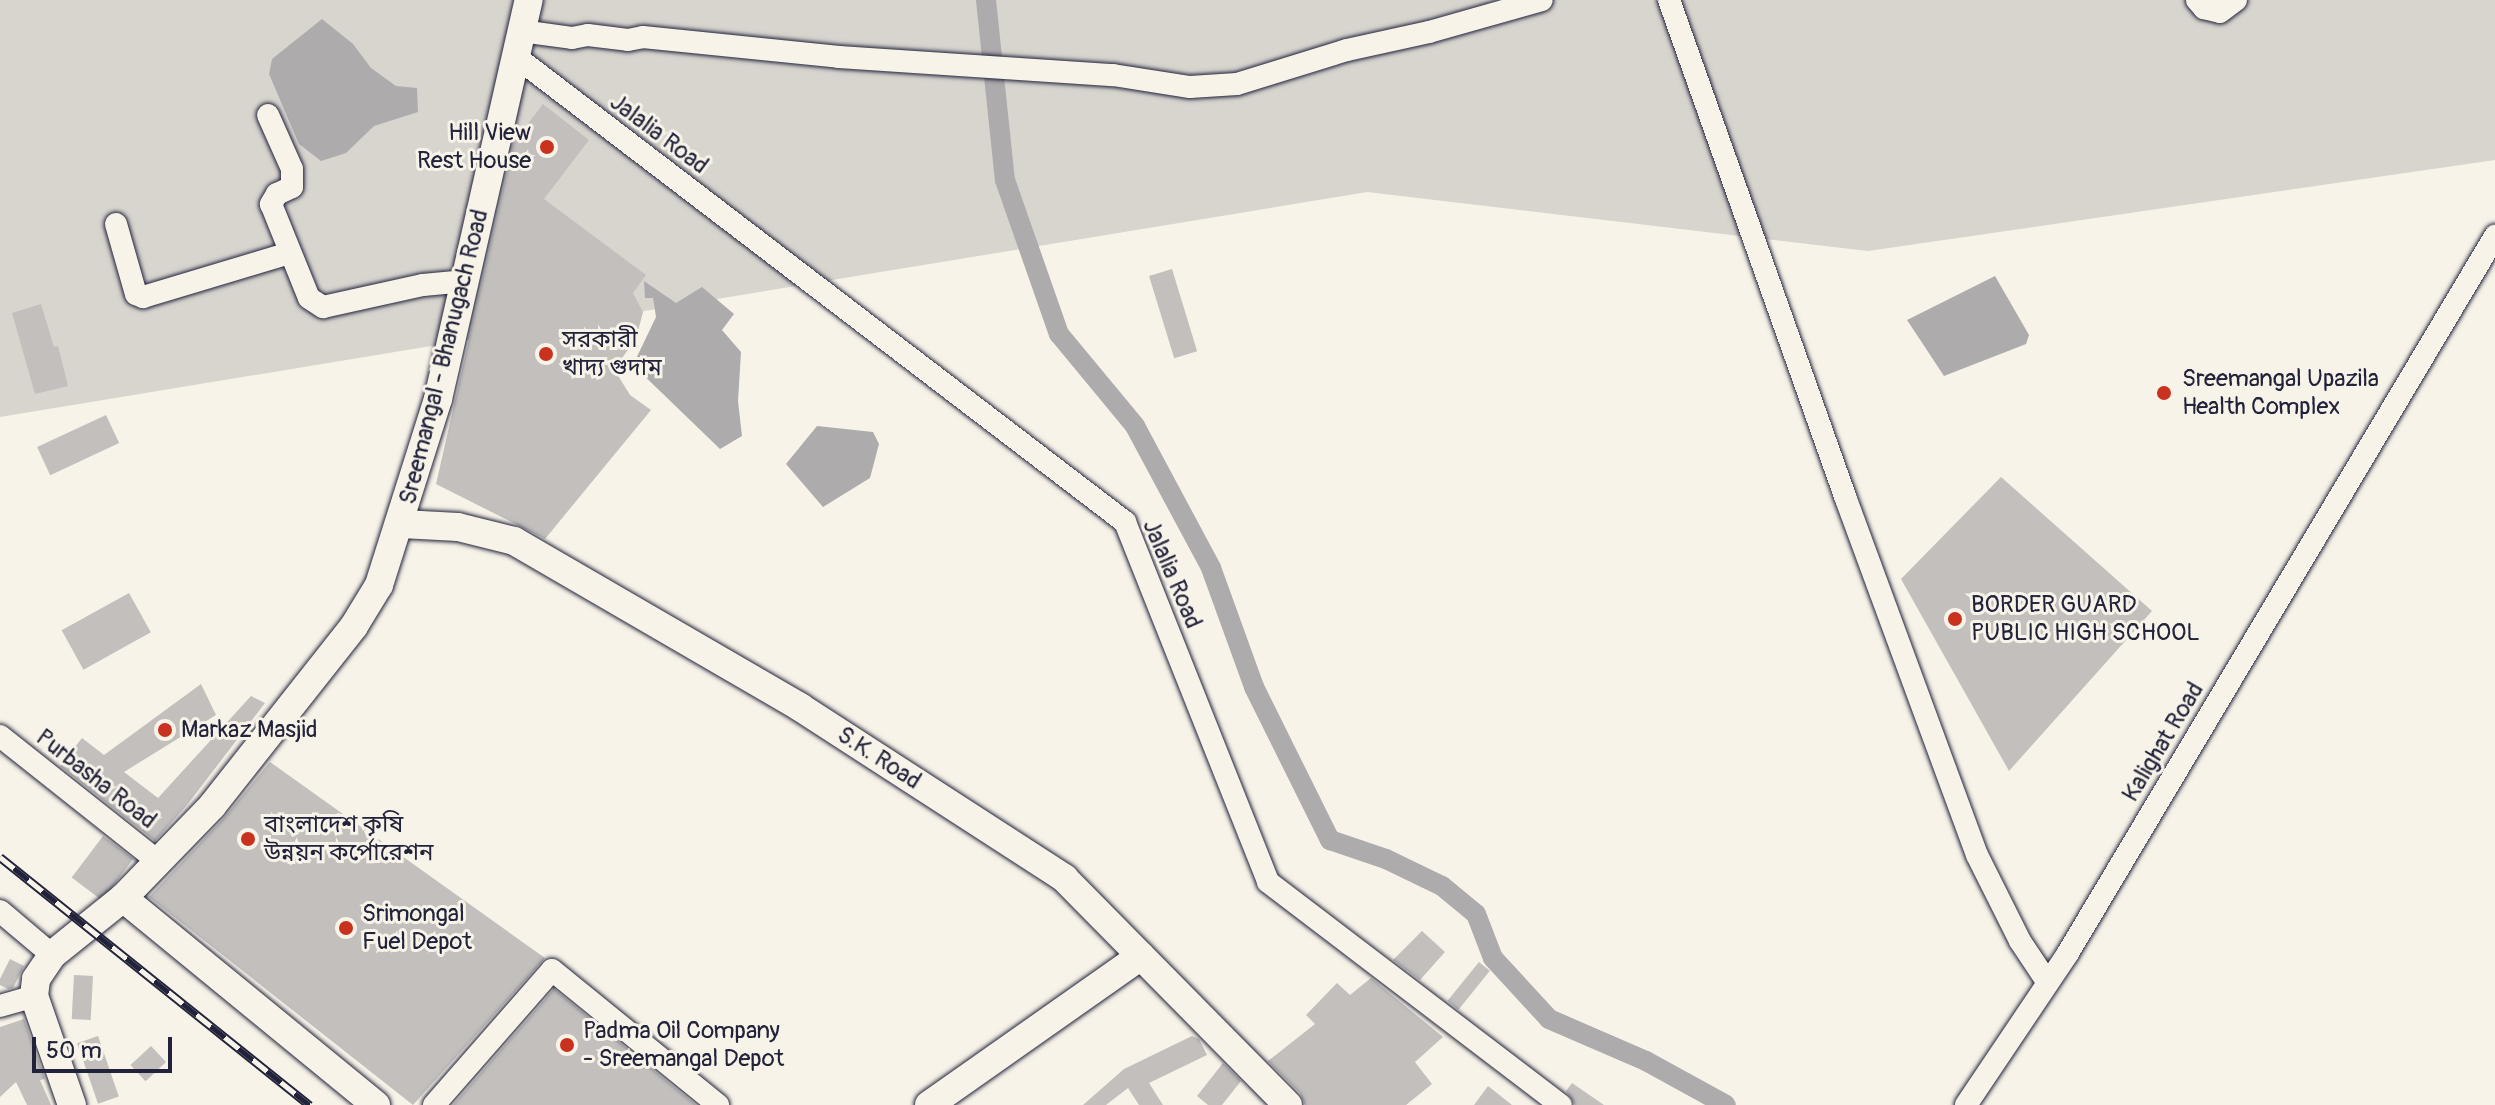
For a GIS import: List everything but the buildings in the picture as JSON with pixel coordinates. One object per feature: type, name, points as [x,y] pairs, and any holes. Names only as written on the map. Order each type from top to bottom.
[{"type":"main road","name":"Sreemangal - Bhanugach Road","points":[[34,996],[36,979],[52,955],[123,898],[212,806],[354,626],[379,585],[402,524],[438,399],[529,0]]},
{"type":"main road","name":"S.K. Road","points":[[402,524],[458,527],[514,541],[800,707],[1064,878],[1288,1105]]},
{"type":"main road","points":[[123,898],[376,1105]]},
{"type":"main road","points":[[929,1105],[1141,956]]},
{"type":"main road","points":[[34,996],[72,1105]]},
{"type":"street","points":[[518,44],[588,35],[628,40],[643,37],[839,57],[1113,75],[1190,87],[1237,84],[1347,50],[1429,32],[1542,0]]},
{"type":"street","points":[[1669,0],[1841,485],[1977,855],[2020,941],[2048,983]]},
{"type":"street","points":[[2197,0],[2204,8],[2220,12],[2236,0]]},
{"type":"street","name":"Jalalia Road","points":[[518,44],[1125,522],[1268,882],[1561,1105]]},
{"type":"street","points":[[268,115],[292,169],[292,187],[277,194],[271,204],[309,298],[323,307],[423,285],[466,281]]},
{"type":"street","points":[[116,224],[136,294],[143,297],[290,253]]},
{"type":"street","name":"Kalighat Road","points":[[1966,1105],[2048,983],[2495,236]]},
{"type":"street","name":"Purbasha Road","points":[[0,736],[160,863]]},
{"type":"street","points":[[0,911],[52,955]]},
{"type":"street","points":[[434,1105],[552,970],[718,1105]]},
{"type":"street","points":[[0,1006],[34,996]]},
{"type":"shaded area","points":[[0,0],[2495,0],[2495,160],[1868,251],[1367,192],[0,417]]},
{"type":"shaded area","points":[[322,19],[353,44],[371,68],[396,86],[417,88],[418,112],[374,126],[346,153],[321,161],[299,144],[269,74],[272,59]]},
{"type":"shaded area","points":[[1995,276],[2029,335],[2026,344],[1944,376],[1907,320]]},
{"type":"shaded area","points":[[644,281],[676,303],[702,287],[734,314],[722,330],[741,352],[738,401],[742,436],[720,449],[633,365],[656,317],[653,298],[645,298]]},
{"type":"shaded area","points":[[817,426],[873,432],[879,444],[870,478],[823,507],[786,464]]},
{"type":"waterway","points":[[986,0],[1005,180],[1059,334],[1135,426],[1211,568],[1254,687],[1330,840],[1386,859],[1442,886],[1476,914],[1493,958],[1549,1019],[1646,1061],[1726,1105]]},
{"type":"railway","points":[[0,857],[310,1105]]},
{"type":"place","name":"Hill View Rest House","points":[[547,147]]},
{"type":"place","name":"সরকারী খাদ্য গুদাম","points":[[546,354]]},
{"type":"place","name":"Sreemangal Upazila Health Complex","points":[[2164,393]]},
{"type":"place","name":"BORDER GUARD PUBLIC HIGH SCHOOL","points":[[1955,619]]},
{"type":"place","name":"Markaz Masjid","points":[[165,730]]},
{"type":"place","name":"বাংলাদেশ কৃষি উন্নয়ন কর্পোরেশন","points":[[248,839]]},
{"type":"place","name":"Srimongal Fuel Depot","points":[[346,928]]},
{"type":"place","name":"Padma Oil Company - Sreemangal Depot","points":[[567,1045]]}]
